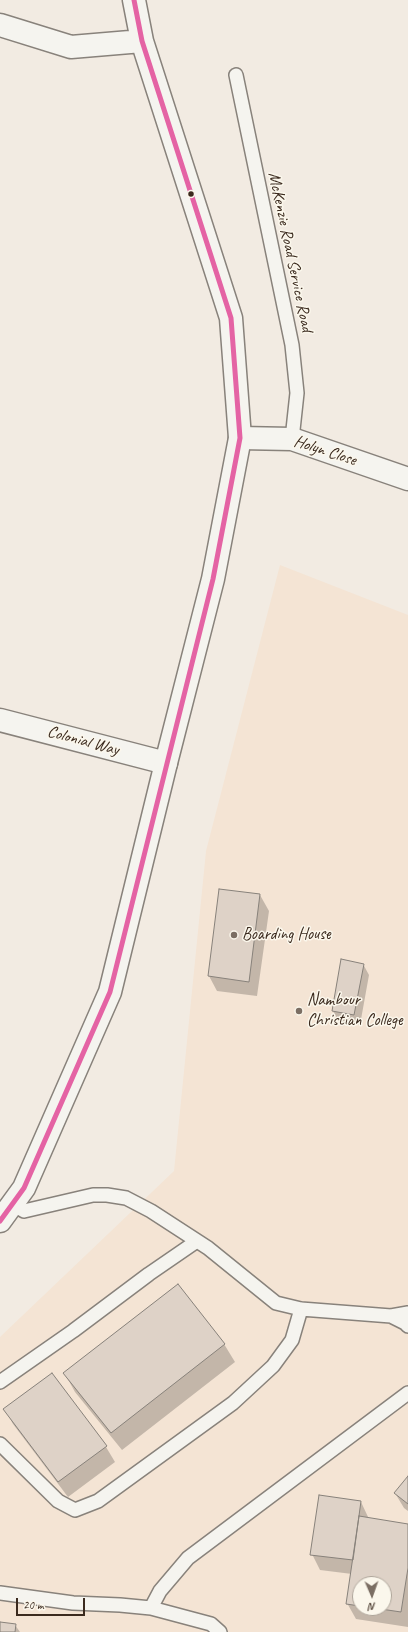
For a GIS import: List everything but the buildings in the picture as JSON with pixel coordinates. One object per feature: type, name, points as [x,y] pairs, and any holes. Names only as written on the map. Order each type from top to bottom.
[{"type":"street","points":[[6,1212],[24,1188],[110,992],[213,579],[240,438],[231,318],[142,41],[134,0]]},
{"type":"street","points":[[0,25],[71,47],[142,41]]},
{"type":"street","name":"Holyn Close","points":[[240,438],[292,438],[408,479]]},
{"type":"street","name":"Colonial Way","points":[[0,720],[166,763]]},
{"type":"lane","name":"McKenzie Road Service Road","points":[[236,75],[292,345],[297,393],[292,438]]},
{"type":"lane","points":[[6,1212],[24,1211],[93,1195],[107,1195],[126,1198],[151,1211],[197,1241],[276,1303],[301,1309],[391,1316],[408,1313]]},
{"type":"lane","points":[[0,1382],[73,1332],[149,1274],[197,1241]]},
{"type":"lane","points":[[0,1444],[58,1501],[75,1510],[98,1501],[233,1403],[274,1366],[292,1340],[301,1309]]},
{"type":"lane","points":[[391,1316],[408,1326]]},
{"type":"lane","points":[[151,1608],[160,1591],[188,1558],[408,1393]]},
{"type":"lane","points":[[0,1593],[73,1603],[151,1608],[211,1624],[220,1632]]},
{"type":"shaded area","name":"Nambour Christian College","points":[[280,565],[408,615],[408,1632],[0,1632],[0,1337],[174,1171],[206,851]]},
{"type":"transit line","points":[[0,1221],[24,1188],[110,992],[213,579],[240,438],[231,318],[142,41],[134,0]]},
{"type":"place","name":"Boarding House","points":[[234,935]]},
{"type":"place","name":"Nambour Christian College","points":[[299,1011]]}]
